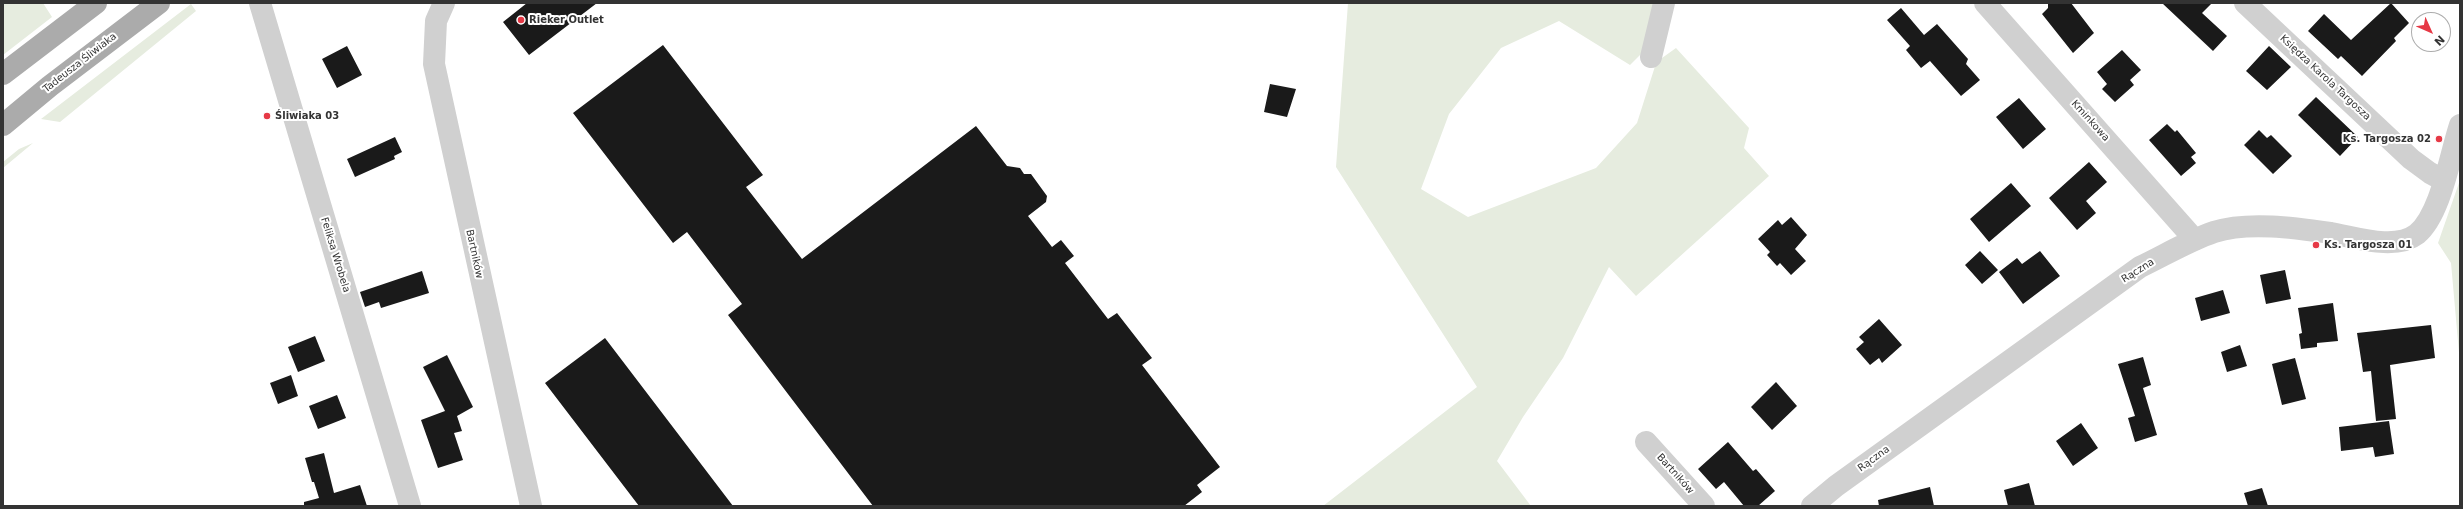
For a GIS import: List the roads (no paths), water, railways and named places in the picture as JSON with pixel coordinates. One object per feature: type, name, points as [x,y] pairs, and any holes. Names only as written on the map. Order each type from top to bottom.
[{"type":"main road","points":[[3,74],[96,3]]},
{"type":"main road","name":"Tadeusza Śliwiaka","points":[[3,125],[50,86],[159,3]]},
{"type":"street","name":"Feliksa Wrobela","points":[[260,3],[410,506]]},
{"type":"street","name":"Bartników","points":[[444,3],[436,21],[434,64],[530,506]]},
{"type":"street","points":[[1651,57],[1664,3]]},
{"type":"street","name":"Kminkowa","points":[[1985,3],[2195,240]]},
{"type":"street","name":"Księdza Karola Targosza","points":[[2245,3],[2411,159],[2430,173],[2443,180]]},
{"type":"street","name":"Rączna","points":[[1812,506],[1836,486],[2140,267],[2195,240],[2214,232],[2253,225],[2329,233],[2374,241],[2406,239],[2416,234],[2426,222],[2436,203],[2459,130]]},
{"type":"street","name":"Bartników","points":[[1646,442],[1704,506]]},
{"type":"place","name":"Rieker Outlet","points":[[521,20]]},
{"type":"place","name":"Śliwiaka 03","points":[[267,116]]},
{"type":"place","name":"Ks. Targosza 02","points":[[2439,139]]},
{"type":"place","name":"Ks. Targosza 01","points":[[2316,245]]}]
